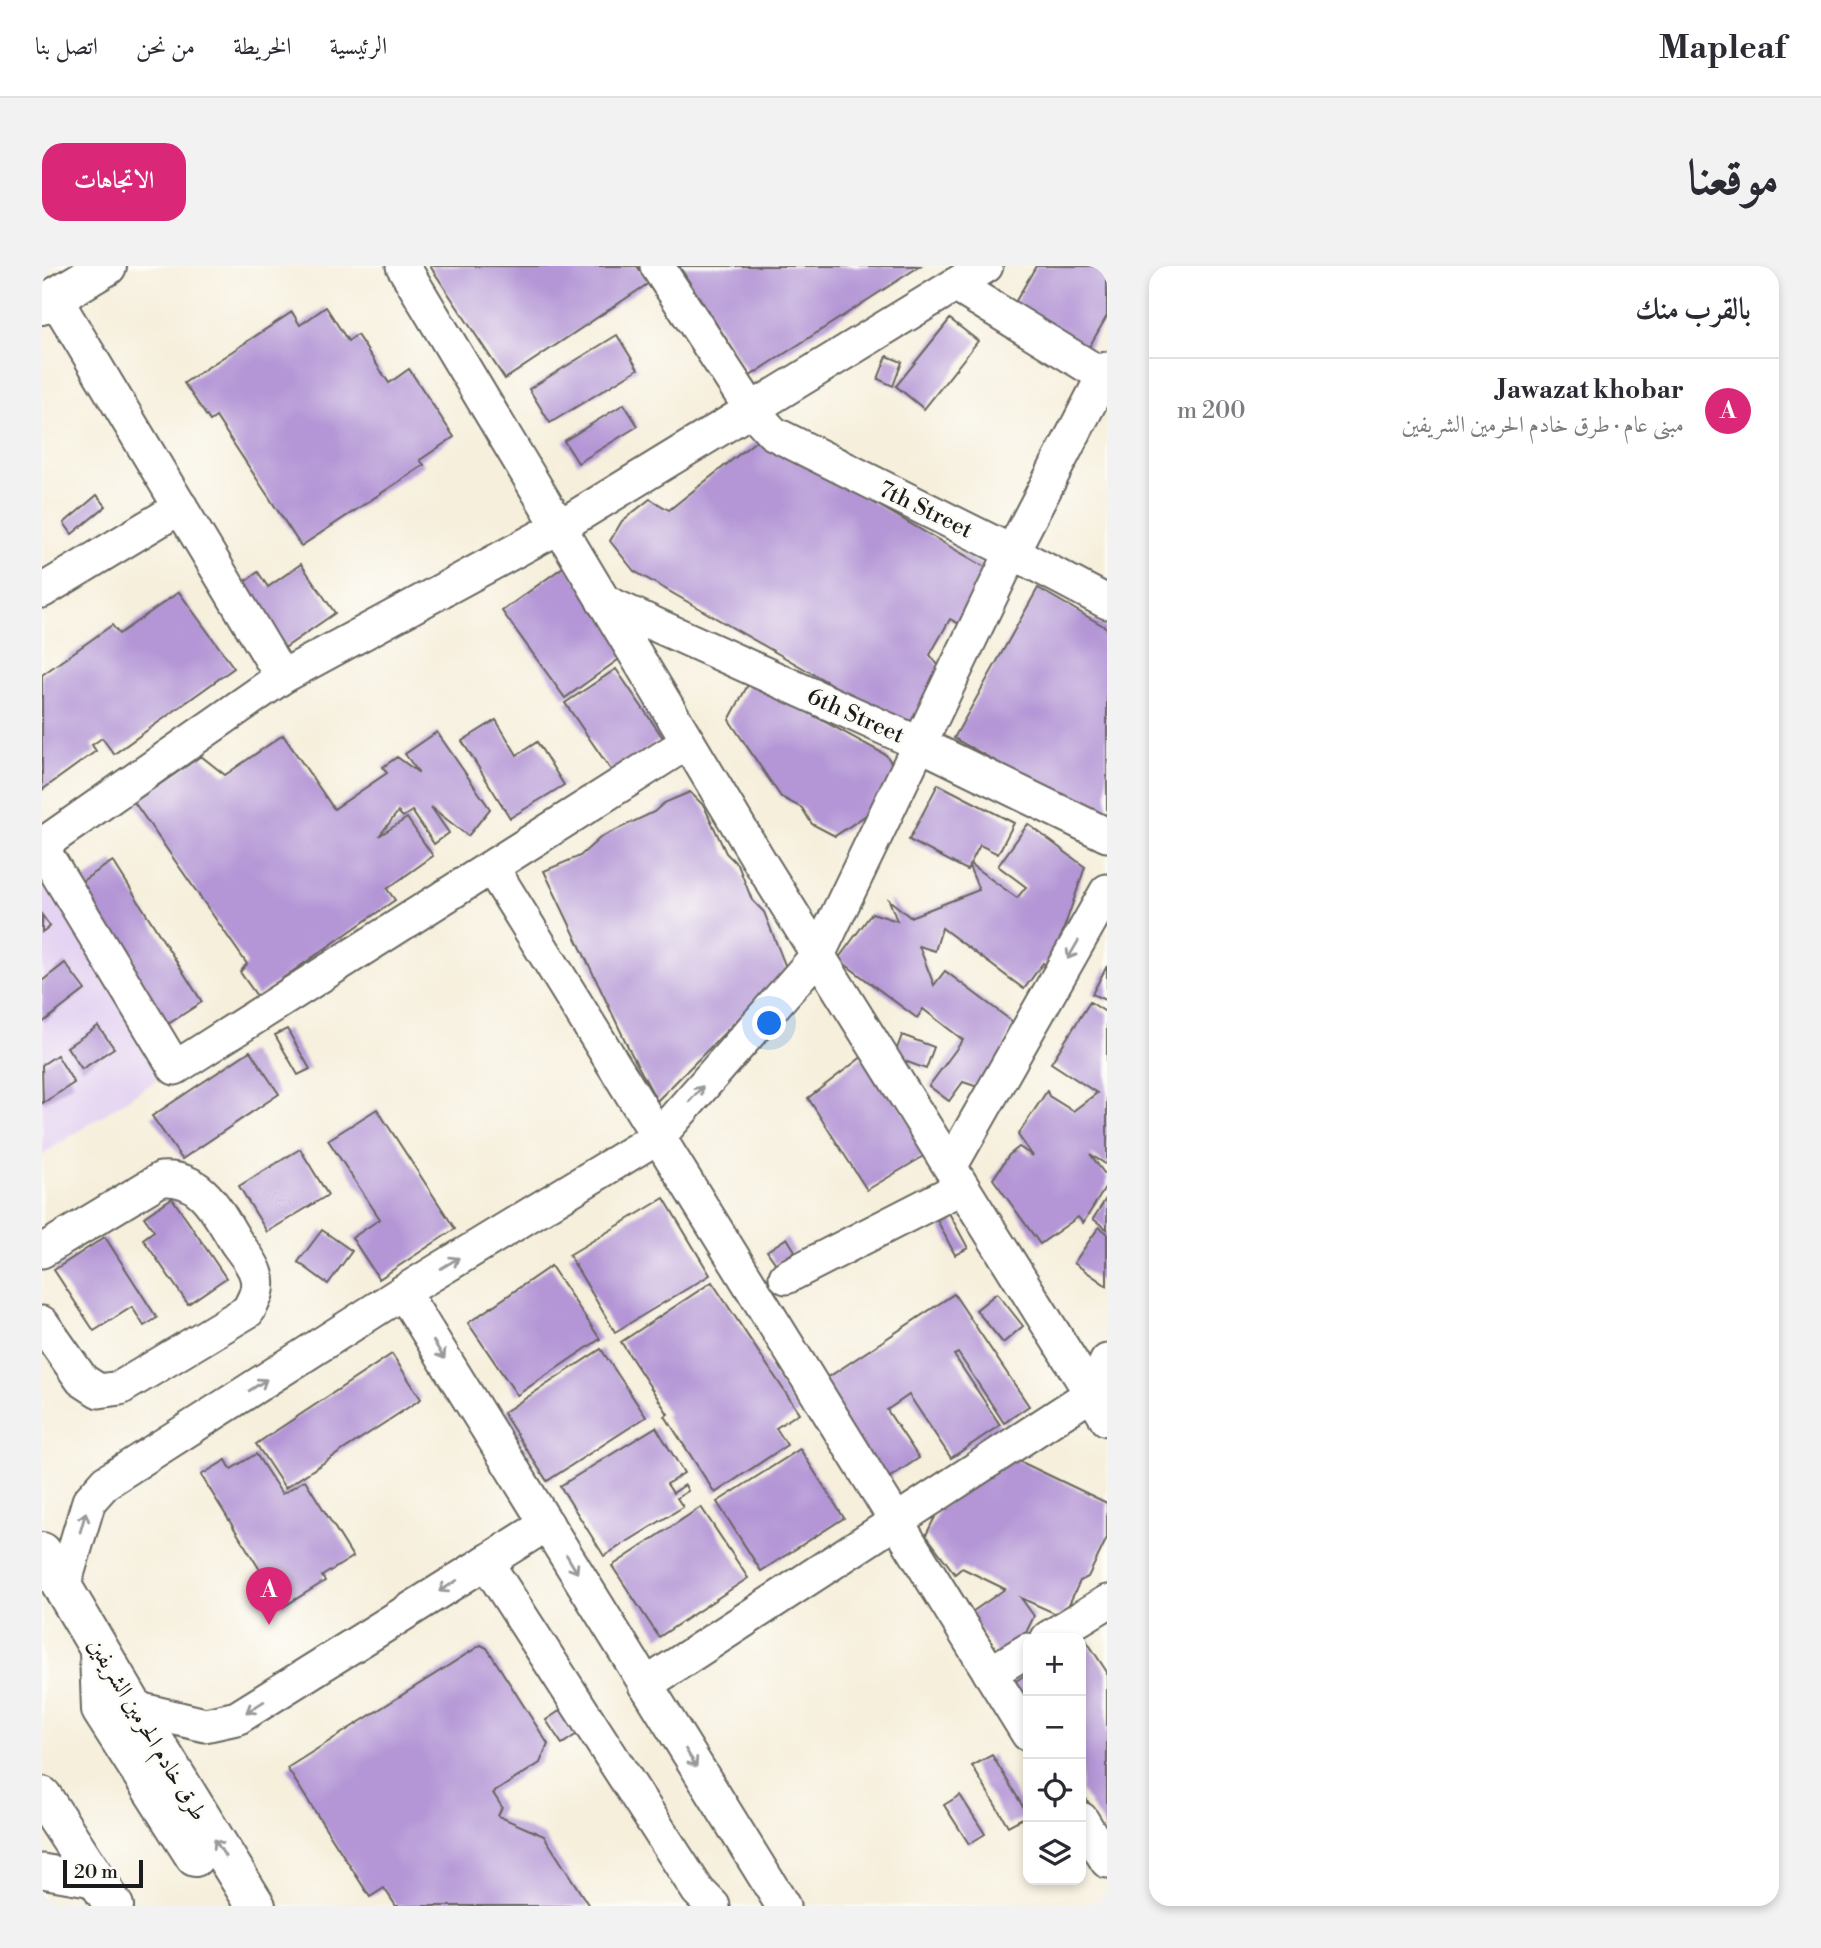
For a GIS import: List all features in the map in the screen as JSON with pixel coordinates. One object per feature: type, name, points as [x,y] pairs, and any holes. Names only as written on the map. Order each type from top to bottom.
[{"type":"main road","points":[[48,302],[107,266]]},
{"type":"main road","name":"طرق خادم الحرمين الشريفين","points":[[42,1552],[256,1906]]},
{"type":"main road","points":[[99,1648],[101,1710],[226,1906]]},
{"type":"main road","points":[[42,1796],[106,1894]]},
{"type":"street","points":[[403,266],[688,742],[1099,1407]]},
{"type":"street","name":"7th Street","points":[[657,266],[751,409],[773,433],[1013,552],[1107,602]]},
{"type":"street","points":[[688,742],[175,1068],[42,846],[282,677],[559,527],[986,266]]},
{"type":"street","points":[[64,1588],[89,1502],[106,1482],[404,1292],[659,1136],[818,955],[1013,552],[1106,374],[955,285]]},
{"type":"street","points":[[48,302],[181,507],[282,677]]},
{"type":"street","points":[[42,591],[181,507]]},
{"type":"street","name":"6th Street","points":[[603,601],[920,744],[1107,835]]},
{"type":"street","points":[[492,869],[1023,1726]]},
{"type":"street","points":[[786,1277],[956,1177],[1107,891]]},
{"type":"street","points":[[42,1251],[161,1179],[176,1178],[193,1185],[210,1201],[256,1275],[257,1293],[248,1311],[120,1388],[99,1391],[82,1380],[42,1323]]},
{"type":"street","points":[[404,1292],[645,1685],[769,1901]]},
{"type":"street","points":[[1099,1407],[1107,1361]]},
{"type":"street","points":[[645,1685],[895,1520],[1099,1407]]},
{"type":"street","points":[[134,1708],[205,1725],[237,1718],[547,1524]]},
{"type":"street","points":[[486,1562],[698,1891],[713,1906]]},
{"type":"street","points":[[1056,1633],[1107,1602]]},
{"type":"street","points":[[990,1673],[1023,1653]]},
{"type":"street","points":[[1083,1822],[1107,1861]]},
{"type":"street","points":[[42,1871],[106,1894]]},
{"type":"shaded area","points":[[42,870],[166,1074],[42,1155]]},
{"type":"building","points":[[430,266],[637,266],[649,283],[505,379]]},
{"type":"building","points":[[679,266],[920,266],[750,376]]},
{"type":"building","points":[[1036,266],[1107,266],[1107,316],[1088,349],[1013,306]]},
{"type":"building","points":[[326,307],[348,341],[357,335],[389,383],[409,369],[454,437],[420,460],[424,465],[301,546],[216,417],[210,421],[184,383],[292,312],[300,325]]},
{"type":"building","points":[[950,319],[978,341],[924,409],[896,386]]},
{"type":"building","points":[[617,335],[638,369],[550,423],[529,389]]},
{"type":"building","points":[[887,356],[902,362],[893,386],[878,379]]},
{"type":"building","points":[[624,404],[638,426],[578,463],[564,441]]},
{"type":"building","points":[[761,437],[992,571],[961,625],[950,619],[930,655],[943,671],[909,729],[634,571],[610,541],[622,521],[650,499],[669,510]]},
{"type":"building","points":[[97,495],[106,506],[72,534],[64,523]]},
{"type":"building","points":[[301,564],[335,613],[283,649],[239,586],[258,572],[268,587]]},
{"type":"building","points":[[566,565],[629,652],[565,698],[502,611]]},
{"type":"building","points":[[1038,588],[1107,628],[1107,823],[954,738]]},
{"type":"building","points":[[179,592],[234,668],[114,754],[102,738],[92,745],[96,751],[42,790],[42,675],[112,625],[119,634]]},
{"type":"building","points":[[616,669],[663,738],[613,773],[565,703]]},
{"type":"building","points":[[750,681],[886,755],[897,771],[878,807],[835,836],[812,824],[802,808],[781,797],[729,720]]},
{"type":"building","points":[[496,720],[517,755],[537,742],[564,785],[510,818],[462,741]]},
{"type":"building","points":[[437,732],[490,809],[468,836],[431,807],[449,833],[434,844],[412,811],[403,817],[398,812],[379,836],[407,818],[433,856],[387,889],[395,900],[257,996],[240,972],[247,964],[134,802],[201,756],[225,775],[283,735],[334,809],[387,773],[383,767],[397,757],[419,773],[405,754]]},
{"type":"building","points":[[938,784],[1014,823],[998,854],[980,845],[970,864],[1017,898],[1026,887],[998,866],[1028,824],[1085,867],[1050,969],[1043,963],[1024,989],[942,928],[935,951],[919,946],[934,985],[945,971],[1013,1022],[990,1091],[963,1082],[949,1101],[929,1086],[963,1040],[923,1009],[917,1018],[838,959],[872,913],[897,921],[889,900],[910,917],[979,890],[969,866],[967,870],[909,840]]},
{"type":"building","points":[[690,792],[704,806],[726,853],[738,865],[752,900],[764,912],[787,970],[657,1101],[631,1053],[544,871],[580,856],[601,837]]},
{"type":"building","points":[[113,861],[202,1002],[165,1026],[76,885]]},
{"type":"building","points":[[42,915],[50,926],[42,932]]},
{"type":"building","points":[[65,963],[85,990],[42,1023],[42,981]]},
{"type":"building","points":[[1107,966],[1107,1001],[1092,994]]},
{"type":"building","points":[[1090,1002],[1107,1013],[1107,1165],[1090,1154],[1107,1177],[1107,1185],[1083,1223],[1078,1217],[1040,1244],[993,1179],[1009,1155],[1019,1147],[1033,1156],[1018,1135],[1047,1091],[1049,1096],[1073,1111],[1097,1093],[1051,1063]]},
{"type":"building","points":[[98,1026],[114,1048],[82,1069],[67,1047]]},
{"type":"building","points":[[287,1029],[310,1069],[298,1075],[275,1035]]},
{"type":"building","points":[[902,1035],[934,1047],[926,1069],[894,1057]]},
{"type":"building","points":[[250,1051],[279,1094],[182,1159],[152,1116]]},
{"type":"building","points":[[867,1053],[929,1153],[867,1190],[808,1098]]},
{"type":"building","points":[[57,1055],[74,1083],[43,1103],[42,1065]]},
{"type":"building","points":[[377,1109],[455,1229],[379,1279],[352,1238],[380,1219],[328,1140]]},
{"type":"building","points":[[300,1149],[328,1195],[267,1232],[239,1186]]},
{"type":"building","points":[[1107,1197],[1107,1229],[1093,1219]]},
{"type":"building","points":[[172,1198],[226,1278],[188,1304],[143,1239],[154,1231],[144,1217]]},
{"type":"building","points":[[664,1198],[710,1275],[615,1332],[569,1255]]},
{"type":"building","points":[[949,1213],[968,1248],[955,1255],[937,1220]]},
{"type":"building","points":[[1099,1227],[1107,1233],[1107,1286],[1074,1263]]},
{"type":"building","points":[[322,1230],[352,1251],[328,1284],[298,1262]]},
{"type":"building","points":[[105,1237],[157,1318],[144,1326],[132,1307],[94,1331],[54,1270]]},
{"type":"building","points":[[787,1238],[795,1251],[776,1264],[767,1251]]},
{"type":"building","points":[[551,1266],[600,1339],[517,1395],[468,1323]]},
{"type":"building","points":[[712,1282],[799,1413],[776,1428],[787,1445],[715,1493],[621,1342]]},
{"type":"building","points":[[997,1293],[1023,1326],[1003,1343],[976,1310]]},
{"type":"building","points":[[954,1294],[1029,1406],[1004,1423],[958,1353],[954,1355],[1000,1425],[951,1458],[909,1395],[887,1410],[919,1458],[884,1481],[818,1384]]},
{"type":"building","points":[[601,1349],[646,1417],[547,1481],[503,1413]]},
{"type":"building","points":[[392,1354],[421,1399],[285,1488],[256,1444]]},
{"type":"building","points":[[656,1427],[684,1473],[667,1484],[673,1493],[685,1485],[688,1491],[677,1498],[683,1507],[604,1556],[560,1486]]},
{"type":"building","points":[[800,1449],[844,1518],[761,1571],[717,1502]]},
{"type":"building","points":[[256,1454],[282,1494],[305,1480],[353,1557],[322,1576],[325,1581],[283,1607],[201,1475],[226,1460],[231,1469]]},
{"type":"building","points":[[1013,1458],[1107,1503],[1107,1538],[1088,1577],[1080,1581],[1063,1617],[1021,1598],[1034,1616],[1023,1636],[997,1654],[969,1614],[1005,1589],[962,1568],[955,1574],[926,1535],[939,1509]]},
{"type":"building","points":[[701,1507],[748,1578],[659,1637],[612,1566]]},
{"type":"building","points":[[1086,1640],[1107,1672],[1107,1831],[1086,1799]]},
{"type":"building","points":[[481,1645],[487,1648],[548,1744],[540,1763],[493,1793],[502,1807],[498,1816],[544,1836],[589,1906],[396,1906],[384,1888],[370,1897],[287,1768]]},
{"type":"building","points":[[1023,1676],[1023,1704],[1010,1685]]},
{"type":"building","points":[[561,1710],[577,1734],[562,1744],[546,1720]]},
{"type":"building","points":[[992,1755],[1023,1807],[1023,1818],[1008,1826],[972,1766]]},
{"type":"building","points":[[960,1795],[985,1834],[969,1844],[944,1805]]},
{"type":"place","name":"Jawazat khobar","points":[[269,1625]]}]
